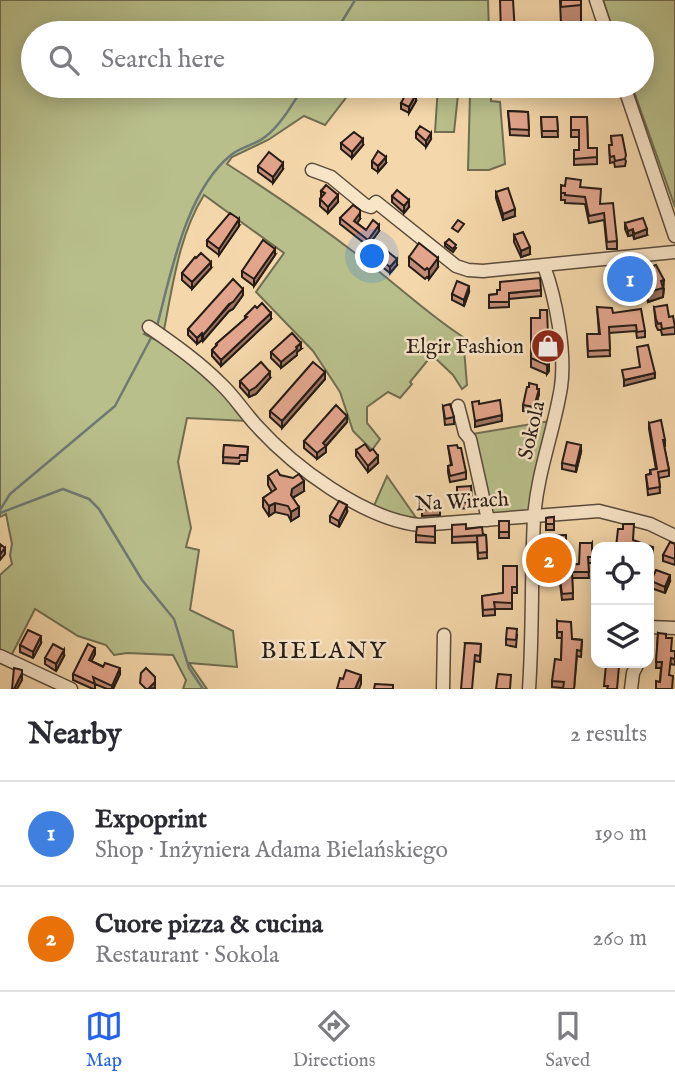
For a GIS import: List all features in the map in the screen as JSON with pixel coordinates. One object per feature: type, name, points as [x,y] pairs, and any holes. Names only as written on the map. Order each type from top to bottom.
[{"type":"street","points":[[596,0],[603,21]]},
{"type":"street","points":[[628,98],[675,236]]},
{"type":"street","points":[[312,170],[331,177],[365,205],[371,207],[376,202],[456,266],[468,271],[675,252]]},
{"type":"street","name":"Sokola","points":[[529,689],[534,517],[538,485],[561,386],[558,318],[544,266]]},
{"type":"street","name":"Na Wirach","points":[[149,327],[185,352],[223,385],[258,428],[333,491],[405,524],[599,511],[650,524],[675,536]]},
{"type":"street","points":[[458,406],[465,433],[470,439],[488,520]]},
{"type":"street","points":[[654,627],[675,628]]},
{"type":"street","points":[[443,689],[444,635]]},
{"type":"street","points":[[0,656],[71,689]]},
{"type":"street","points":[[631,689],[636,668]]},
{"type":"green space","points":[[0,0],[488,0],[489,21],[21,21],[21,98],[346,98],[325,125],[304,116],[268,140],[232,157],[227,164],[322,228],[463,337],[467,385],[462,389],[453,375],[432,355],[400,398],[388,392],[367,407],[367,423],[380,439],[372,450],[353,431],[340,392],[313,351],[256,292],[284,253],[204,195],[188,226],[164,330],[154,325],[144,334],[184,354],[215,382],[246,421],[187,418],[178,462],[191,528],[186,547],[199,550],[190,610],[233,631],[237,667],[189,663],[207,689],[183,689],[186,680],[173,655],[114,655],[106,645],[78,636],[35,609],[11,656],[0,652],[0,575],[12,564],[12,544],[6,514],[0,517]]},
{"type":"green space","points":[[603,0],[675,0],[675,207],[636,98],[654,98],[654,21],[610,21]]},
{"type":"green space","points":[[437,98],[458,98],[454,132],[435,132]]},
{"type":"green space","points":[[470,98],[491,98],[491,101],[500,102],[505,164],[489,170],[468,170]]},
{"type":"green space","points":[[550,421],[530,512],[496,515],[489,510],[472,434]]},
{"type":"green space","points":[[387,476],[419,522],[373,508]]},
{"type":"building","points":[[500,0],[513,0],[514,21],[501,21]]},
{"type":"building","points":[[561,0],[581,0],[581,5],[561,7]]},
{"type":"building","points":[[404,98],[414,98],[409,107],[401,103]]},
{"type":"building","points":[[508,111],[528,112],[529,130],[510,129]]},
{"type":"building","points":[[541,117],[557,117],[558,131],[542,131]]},
{"type":"building","points":[[571,117],[587,117],[588,148],[597,148],[597,157],[574,159],[574,150],[579,150],[579,130],[571,130]]},
{"type":"building","points":[[420,126],[431,133],[426,141],[416,132]]},
{"type":"building","points":[[354,132],[363,139],[352,152],[341,143]]},
{"type":"building","points":[[622,135],[625,159],[615,161],[614,156],[610,157],[611,136]]},
{"type":"building","points":[[378,151],[386,157],[378,166],[372,161]]},
{"type":"building","points":[[269,152],[283,163],[273,177],[258,166]]},
{"type":"building","points":[[566,178],[581,180],[580,187],[601,189],[600,204],[613,203],[617,241],[607,242],[604,213],[589,216],[585,197],[561,193],[561,185],[565,186]]},
{"type":"building","points":[[326,185],[338,195],[328,207],[320,199],[325,193],[321,191]]},
{"type":"building","points":[[508,188],[515,209],[503,214],[496,192]]},
{"type":"building","points":[[397,190],[409,200],[404,206],[392,196]]},
{"type":"building","points":[[353,205],[360,210],[354,221],[366,230],[373,220],[379,225],[368,240],[340,218]]},
{"type":"building","points":[[230,213],[239,219],[219,249],[207,240]]},
{"type":"building","points":[[643,218],[647,229],[634,234],[633,229],[628,231],[625,223]]},
{"type":"building","points":[[458,220],[464,224],[458,232],[452,228]]},
{"type":"building","points":[[523,232],[530,247],[521,251],[514,235]]},
{"type":"building","points":[[449,239],[456,245],[453,249],[445,243]]},
{"type":"building","points":[[263,240],[275,249],[254,279],[242,271]]},
{"type":"building","points":[[419,243],[438,258],[429,270],[425,270],[409,257]]},
{"type":"building","points":[[387,251],[397,259],[390,267],[380,259]]},
{"type":"building","points":[[201,253],[211,262],[192,282],[182,273]]},
{"type":"building","points":[[656,265],[664,280],[661,281],[663,288],[648,292],[641,270]]},
{"type":"building","points":[[540,278],[541,290],[509,293],[509,302],[489,302],[489,295],[497,294],[497,290],[500,290],[500,282]]},
{"type":"building","points":[[233,279],[243,289],[203,335],[202,333],[197,338],[188,329]]},
{"type":"building","points":[[457,281],[469,286],[464,300],[452,294]]},
{"type":"building","points":[[262,303],[271,313],[221,360],[212,350],[216,344],[247,317],[245,316],[255,306],[257,308]]},
{"type":"building","points":[[667,305],[669,317],[673,316],[675,327],[662,329],[661,323],[658,324],[656,319],[654,307]]},
{"type":"building","points":[[597,307],[612,308],[613,313],[641,309],[645,331],[637,332],[636,325],[609,327],[610,350],[588,351],[587,334],[600,334]]},
{"type":"building","points":[[540,310],[547,310],[547,365],[531,358],[531,318],[540,318]]},
{"type":"building","points":[[292,333],[301,343],[281,362],[271,352]]},
{"type":"building","points":[[648,345],[655,373],[624,380],[622,370],[640,367],[637,347]]},
{"type":"building","points":[[261,362],[270,372],[249,391],[240,381]]},
{"type":"building","points":[[313,362],[325,372],[282,421],[270,411]]},
{"type":"building","points":[[529,383],[537,385],[539,389],[534,407],[523,405]]},
{"type":"building","points":[[500,400],[502,415],[475,421],[472,402],[479,401],[479,404]]},
{"type":"building","points":[[450,404],[454,417],[445,419],[443,406]]},
{"type":"building","points":[[336,405],[347,416],[323,443],[326,446],[317,453],[304,441]]},
{"type":"building","points":[[661,420],[669,470],[658,472],[660,487],[648,489],[646,475],[651,474],[650,470],[657,469],[649,423]]},
{"type":"building","points":[[567,442],[581,445],[576,466],[562,463]]},
{"type":"building","points":[[365,444],[378,456],[368,466],[356,450]]},
{"type":"building","points":[[224,445],[248,447],[247,455],[240,455],[239,458],[223,457]]},
{"type":"building","points":[[457,445],[461,448],[466,472],[450,476],[448,466],[452,465],[448,446]]},
{"type":"building","points":[[277,470],[280,475],[293,478],[299,474],[304,481],[292,489],[291,495],[299,507],[291,512],[288,506],[275,503],[269,506],[263,498],[276,489],[268,476]]},
{"type":"building","points":[[471,486],[472,502],[452,503],[451,496],[457,495],[457,487]]},
{"type":"building","points":[[339,501],[347,505],[339,521],[330,516]]},
{"type":"building","points":[[437,503],[440,508],[422,510],[422,505]]},
{"type":"building","points":[[554,517],[554,524],[546,524],[546,518]]},
{"type":"building","points":[[499,521],[509,521],[509,532],[499,532]]},
{"type":"building","points":[[466,524],[466,529],[482,527],[483,535],[452,537],[452,525]]},
{"type":"building","points":[[623,524],[634,524],[633,540],[639,542],[617,542],[618,529],[623,529]]},
{"type":"building","points":[[435,526],[435,537],[416,535],[417,527]]},
{"type":"building","points":[[486,535],[487,552],[478,553],[477,536]]},
{"type":"building","points":[[566,535],[566,550],[553,550],[553,536]]},
{"type":"building","points":[[670,542],[675,544],[675,559],[663,555]]},
{"type":"building","points":[[580,543],[591,543],[589,572],[572,572],[573,593],[562,594],[558,566],[579,564]]},
{"type":"building","points":[[545,554],[556,554],[556,562],[545,561]]},
{"type":"building","points":[[503,566],[517,566],[517,587],[512,587],[512,603],[494,602],[495,609],[483,610],[482,596],[503,593]]},
{"type":"building","points":[[656,570],[670,575],[665,587],[654,582]]},
{"type":"building","points":[[557,621],[571,622],[572,639],[582,640],[581,651],[577,650],[574,689],[563,689],[564,682],[552,681],[555,659],[561,660],[562,632],[557,632]]},
{"type":"building","points":[[507,628],[517,629],[516,640],[506,639]]},
{"type":"building","points":[[28,630],[41,636],[33,652],[20,645]]},
{"type":"building","points":[[658,633],[672,638],[671,651],[675,651],[675,659],[671,658],[669,675],[673,676],[672,689],[656,689],[656,681],[660,682],[662,662],[656,662]]},
{"type":"building","points":[[465,643],[481,644],[480,656],[475,655],[472,689],[461,689]]},
{"type":"building","points":[[53,644],[64,650],[56,664],[45,658]]},
{"type":"building","points":[[88,644],[95,648],[89,660],[103,667],[105,663],[120,668],[112,686],[93,677],[95,684],[73,674]]},
{"type":"building","points":[[14,668],[22,670],[22,673],[12,689]]},
{"type":"building","points":[[146,668],[155,677],[155,682],[148,689],[140,683],[141,673]]},
{"type":"building","points":[[606,668],[619,668],[617,689],[607,689],[608,686],[604,686]]},
{"type":"building","points":[[346,670],[361,675],[355,689],[337,689],[340,678],[343,679]]},
{"type":"building","points":[[498,674],[511,675],[510,689],[496,689]]},
{"type":"building","points":[[375,684],[393,685],[393,689],[374,689]]},
{"type":"waterway","points":[[342,21],[355,0]]},
{"type":"waterway","points":[[157,326],[182,234],[202,189],[231,155],[271,132],[296,98]]},
{"type":"waterway","points":[[0,510],[10,494],[115,406],[152,336]]},
{"type":"waterway","points":[[0,513],[63,489],[89,499],[99,509],[142,580],[174,619],[189,668],[203,689]]},
{"type":"place","name":"Expoprint","points":[[630,279]]},
{"type":"place","name":"Elgir Fashion","points":[[548,346]]},
{"type":"place","name":"Cuore pizza & cucina","points":[[549,560]]},
{"type":"district","name":"BIELANY","points":[[324,650]]}]
